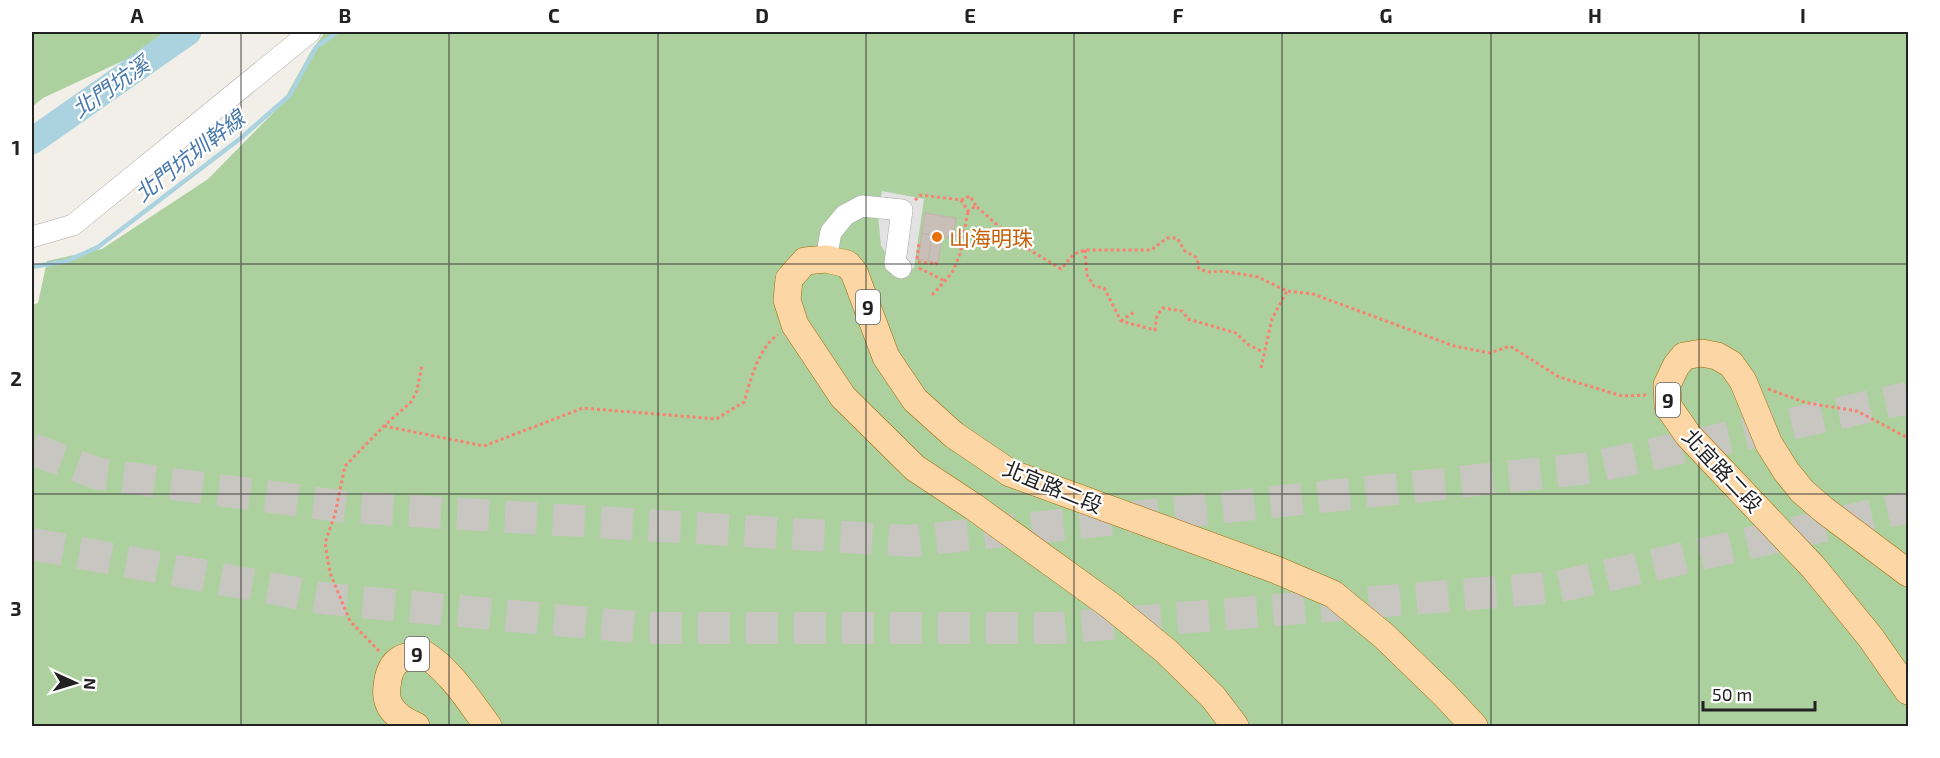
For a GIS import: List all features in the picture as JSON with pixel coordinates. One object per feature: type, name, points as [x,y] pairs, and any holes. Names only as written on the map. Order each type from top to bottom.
[{"type":"main road","points":[[826,259],[805,261],[789,279],[787,300],[795,325],[843,397],[915,468],[974,507],[1111,606],[1166,651],[1213,697],[1235,726]]},
{"type":"main road","name":"北宜路二段","points":[[826,259],[847,264],[854,272],[886,357],[915,400],[954,435],[1010,473],[1275,568],[1333,594],[1383,635],[1474,726]]},
{"type":"main road","name":"9","points":[[1667,385],[1676,366],[1684,356],[1702,353],[1717,356],[1731,364],[1743,381],[1769,444],[1802,491],[1908,573]]},
{"type":"main road","name":"北宜路二段","points":[[1667,385],[1668,406],[1688,435],[1814,568],[1871,638],[1908,691]]},
{"type":"main road","name":"9","points":[[416,726],[404,721],[389,706],[386,692],[387,677],[393,665],[403,657],[414,654],[424,654],[435,661],[488,726]]},
{"type":"lane","points":[[32,237],[73,225],[310,32]]},
{"type":"lane","points":[[826,259],[831,232],[845,215],[862,206],[902,210],[896,263],[911,266]]},
{"type":"path","points":[[902,210],[921,195],[961,200],[970,196],[976,206],[1015,242],[1061,269],[1074,254],[1085,250],[1151,250],[1167,237],[1177,238],[1185,251],[1197,258],[1198,268],[1209,272],[1223,271],[1258,277],[1287,291],[1313,294],[1454,346],[1490,353],[1510,346],[1559,377],[1622,396],[1649,395],[1667,385]]},
{"type":"path","points":[[932,295],[952,273],[964,237],[968,211],[961,200]]},
{"type":"path","points":[[968,211],[976,206]]},
{"type":"path","points":[[953,235],[964,237]]},
{"type":"path","points":[[1085,250],[1087,275],[1094,286],[1104,288],[1121,321],[1155,330],[1157,315],[1163,308],[1182,310],[1188,318],[1236,333],[1247,344],[1263,352]]},
{"type":"path","points":[[911,266],[936,264],[936,262]]},
{"type":"path","points":[[911,266],[945,281]]},
{"type":"path","points":[[1261,368],[1272,319],[1287,291]]},
{"type":"path","points":[[1121,321],[1134,312]]},
{"type":"path","points":[[384,426],[484,446],[584,408],[716,419],[744,402],[756,365],[773,338],[795,325]]},
{"type":"path","points":[[393,665],[350,621],[330,573],[325,543],[336,514],[345,466],[411,402],[417,391],[422,365]]},
{"type":"path","points":[[1743,381],[1808,403],[1857,411],[1908,438]]},
{"type":"green space","points":[[32,32],[185,32],[43,98],[32,107]]},
{"type":"green space","points":[[325,32],[1908,32],[1908,726],[32,726],[32,540],[35,532],[32,530],[32,305],[38,303],[47,261],[102,249],[208,179],[281,105],[310,53]]},
{"type":"shaded area","points":[[882,191],[924,199],[914,268],[892,271],[887,254],[881,246],[878,215]]},
{"type":"building","name":"山海明珠","points":[[925,213],[956,218],[953,238],[942,236],[938,263],[928,261],[932,235],[922,233]]},
{"type":"building","points":[[922,233],[932,235],[928,261],[918,259]]},
{"type":"waterway","name":"北門坑溪","points":[[32,141],[188,32]]},
{"type":"waterway","name":"北門坑圳幹線","points":[[32,267],[67,261],[98,247],[241,138],[290,95],[316,47],[338,32]]},
{"type":"tunnel","points":[[32,449],[99,474],[347,507],[911,541],[1590,468],[1908,398]]},
{"type":"tunnel","points":[[32,544],[329,599],[644,628],[1059,628],[1557,587],[1908,507]]},
{"type":"place","name":"山海明珠","points":[[937,237]]}]
